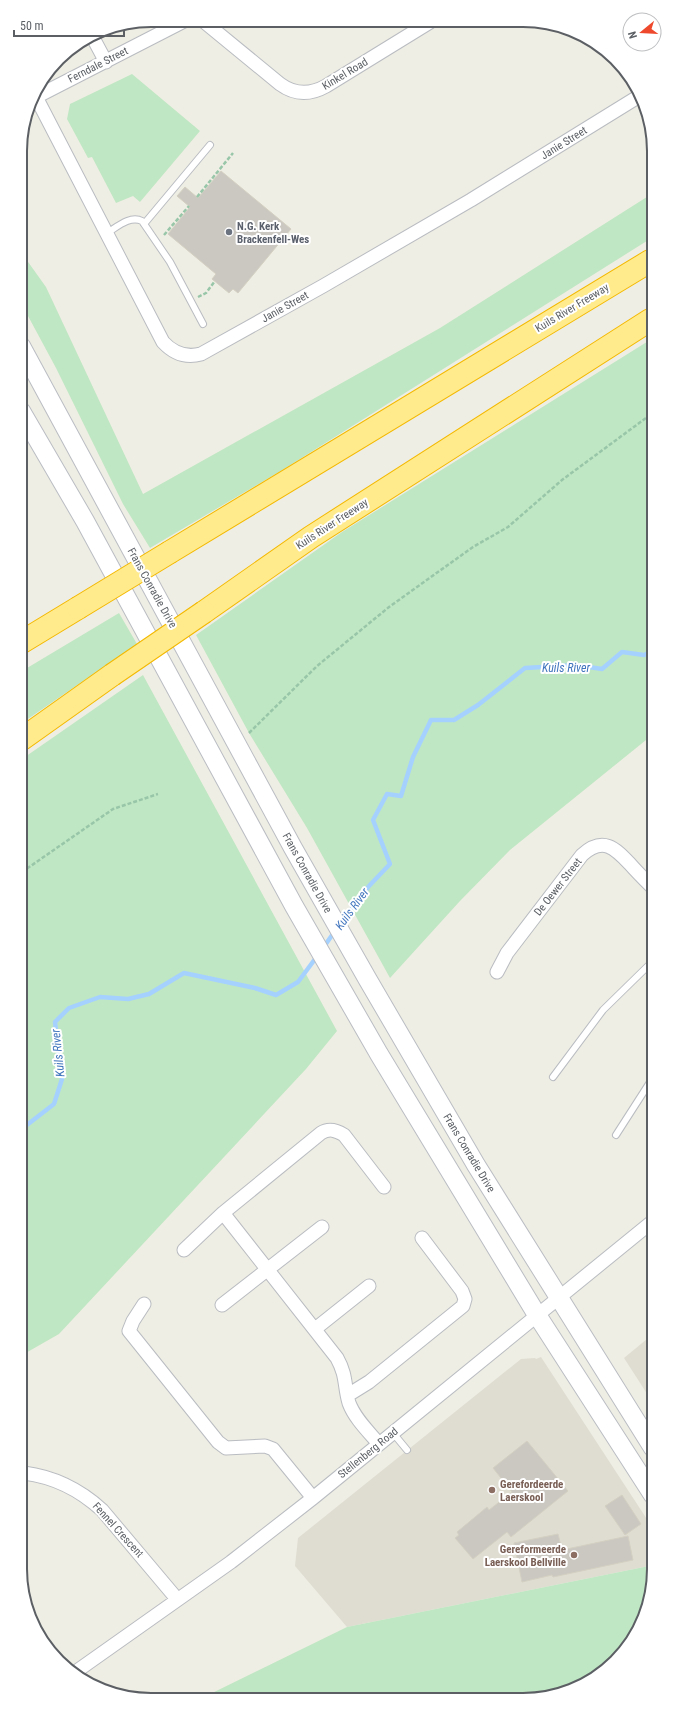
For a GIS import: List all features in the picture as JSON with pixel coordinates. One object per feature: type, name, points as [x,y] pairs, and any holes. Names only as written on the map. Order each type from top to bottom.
[{"type":"highway","name":"Kuils River Freeway","points":[[27,639],[647,263]]},
{"type":"highway","name":"Kuils River Freeway","points":[[27,735],[311,537],[647,322]]},
{"type":"street","name":"Ferndale Street","points":[[41,95],[173,27]]},
{"type":"street","name":"Kinkel Road","points":[[211,27],[280,84],[294,92],[310,93],[326,86],[422,27]]},
{"type":"street","points":[[95,41],[106,62]]},
{"type":"street","name":"Janie Street","points":[[37,103],[107,233],[163,342],[177,353],[195,356],[323,286],[465,204],[636,99]]},
{"type":"street","name":"Frans Conradie Drive","points":[[27,357],[357,962],[472,1159],[647,1438]]},
{"type":"street","points":[[27,421],[85,521],[338,983],[446,1167],[537,1315],[647,1484]]},
{"type":"street","name":"De Oewer Street","points":[[497,972],[507,953],[582,855],[590,849],[602,846],[616,849],[647,882]]},
{"type":"street","points":[[184,1250],[223,1213],[321,1133],[329,1130],[335,1130],[344,1136],[384,1187]]},
{"type":"street","points":[[223,1213],[315,1328],[343,1369],[351,1407],[357,1417],[379,1444]]},
{"type":"street","name":"Stellenberg Road","points":[[79,1669],[231,1562],[313,1498],[647,1226]]},
{"type":"street","points":[[222,1305],[269,1270],[322,1227]]},
{"type":"street","points":[[348,1395],[369,1382],[463,1306],[465,1299],[462,1291],[422,1238]]},
{"type":"street","points":[[315,1328],[369,1286]]},
{"type":"street","points":[[144,1304],[133,1320],[129,1331],[218,1442],[226,1448],[265,1446],[274,1450],[313,1498]]},
{"type":"street","name":"Fennel Crescent","points":[[27,1473],[40,1475],[66,1484],[93,1501],[177,1599]]},
{"type":"lane","points":[[144,224],[210,145]]},
{"type":"lane","points":[[107,233],[130,219],[138,219],[144,224],[170,262],[203,324]]},
{"type":"lane","points":[[553,1077],[596,1018],[623,989],[647,967]]},
{"type":"lane","points":[[616,1135],[647,1087]]},
{"type":"lane","points":[[393,1433],[407,1450]]},
{"type":"path","points":[[196,197],[233,153]]},
{"type":"path","points":[[157,244],[189,206]]},
{"type":"path","points":[[191,301],[206,293],[215,281]]},
{"type":"path","points":[[249,733],[317,666],[389,607],[473,547],[508,527],[562,480],[647,417]]},
{"type":"path","points":[[27,869],[113,809],[158,794]]},
{"type":"shaded area","points":[[647,1339],[647,1394],[624,1358]]},
{"type":"shaded area","name":"Gerefordeerde Laerskool","points":[[541,1357],[647,1519],[647,1566],[347,1627],[295,1566],[298,1538],[521,1359],[536,1359]]},
{"type":"green space","points":[[132,74],[200,131],[140,202],[133,196],[116,203],[92,157],[88,158],[67,119],[70,104]]},
{"type":"green space","points":[[647,197],[647,241],[284,469],[150,548],[123,504],[56,368],[27,314],[27,260],[46,287],[143,494],[440,328]]},
{"type":"green space","points":[[647,342],[647,739],[510,850],[460,901],[390,978],[307,828],[249,733],[196,635],[342,532]]},
{"type":"green space","points":[[119,613],[137,644],[27,720],[27,668]]},
{"type":"green space","points":[[143,675],[337,1031],[306,1069],[59,1334],[27,1352],[27,756]]},
{"type":"green space","points":[[647,1566],[645,1593],[638,1616],[621,1644],[611,1657],[592,1672],[570,1684],[555,1689],[523,1693],[212,1693],[347,1627]]},
{"type":"building","name":"N.G. Kerk Brackenfell-Wes","points":[[221,171],[291,229],[238,293],[233,289],[229,293],[212,279],[216,274],[168,234],[190,207],[177,196],[185,187],[198,198]]},
{"type":"building","points":[[527,1441],[568,1491],[511,1537],[507,1532],[473,1559],[455,1538],[459,1535],[457,1532],[487,1507],[489,1510],[512,1492],[493,1468]]},
{"type":"building","points":[[622,1495],[641,1524],[625,1535],[605,1506]]},
{"type":"building","name":"Gereformeerde Laerskool Bellville","points":[[558,1534],[562,1550],[628,1536],[633,1560],[522,1582],[514,1543]]},
{"type":"waterway","name":"Kuils River","points":[[341,923],[369,886],[390,864],[373,820],[387,794],[401,796],[413,757],[431,720],[454,720],[478,705],[525,668],[576,665],[602,669],[622,652],[644,655],[647,654]]},
{"type":"waterway","name":"Kuils River","points":[[323,948],[335,931]]},
{"type":"waterway","name":"Kuils River","points":[[27,1125],[54,1104],[62,1079],[55,1022],[69,1008],[100,997],[128,999],[149,994],[184,973],[255,988],[276,995],[298,982],[318,955]]},
{"type":"place","name":"N.G. Kerk Brackenfell-Wes","points":[[229,232]]},
{"type":"place","name":"Gerefordeerde Laerskool","points":[[492,1490]]},
{"type":"place","name":"Gereformeerde Laerskool Bellville","points":[[574,1555]]}]
